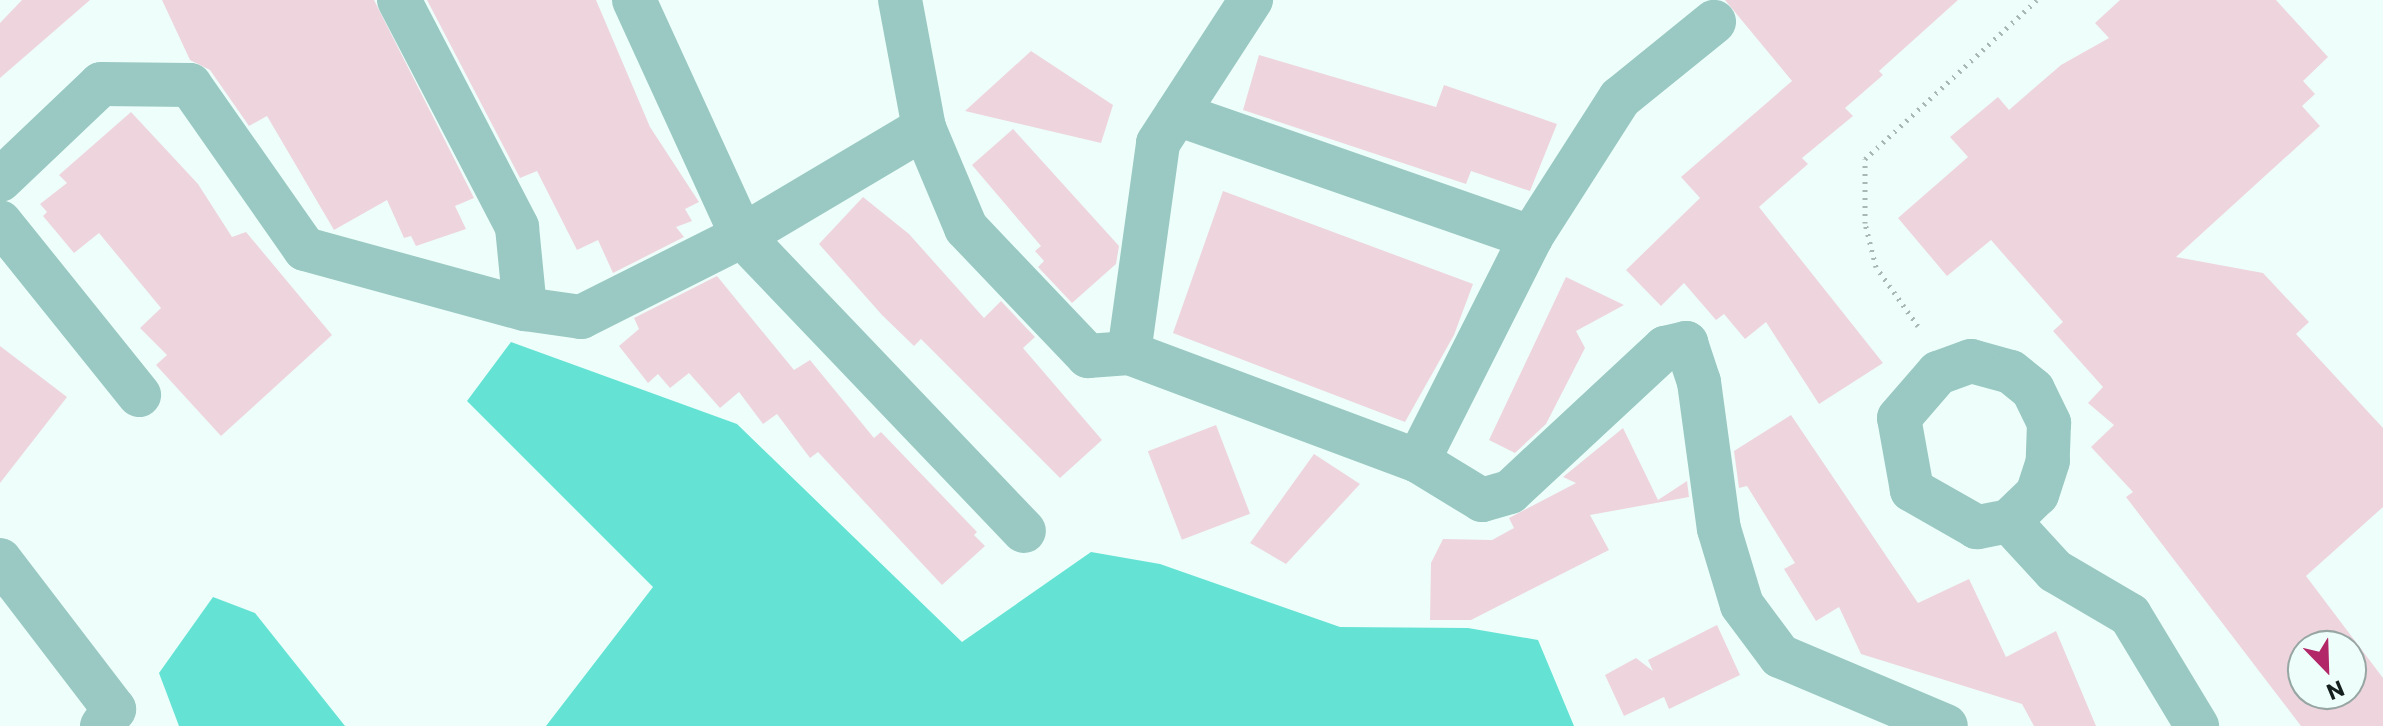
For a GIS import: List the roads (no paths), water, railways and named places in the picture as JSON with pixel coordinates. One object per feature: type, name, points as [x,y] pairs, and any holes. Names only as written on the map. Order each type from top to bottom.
[{"type":"street","points":[[399,0],[517,227],[525,309]]},
{"type":"street","points":[[634,0],[742,236],[1024,531]]},
{"type":"street","points":[[900,0],[924,128],[966,228],[1088,356],[1129,353],[1418,461],[1482,500],[1510,492],[1665,348],[1686,343],[1699,382],[1719,529],[1742,605],[1780,656],[1946,726]]},
{"type":"street","points":[[1129,353],[1153,163],[1177,114],[1251,0]]},
{"type":"street","points":[[1418,461],[1531,237],[1620,98],[1714,22]]},
{"type":"street","points":[[0,180],[101,84],[190,85],[305,249],[525,309],[581,317],[742,236],[924,128]]},
{"type":"street","points":[[1177,114],[1531,237]]},
{"type":"street","points":[[0,222],[139,395]]},
{"type":"street","points":[[1971,361],[2011,372],[2033,390],[2049,423],[2048,461],[2037,494],[2009,521],[1977,527],[1912,490],[1899,418],[1916,392],[1949,369],[1971,361]]},
{"type":"street","points":[[2009,521],[2055,571],[2130,615],[2197,726]]},
{"type":"street","points":[[0,560],[114,709],[102,726]]}]
